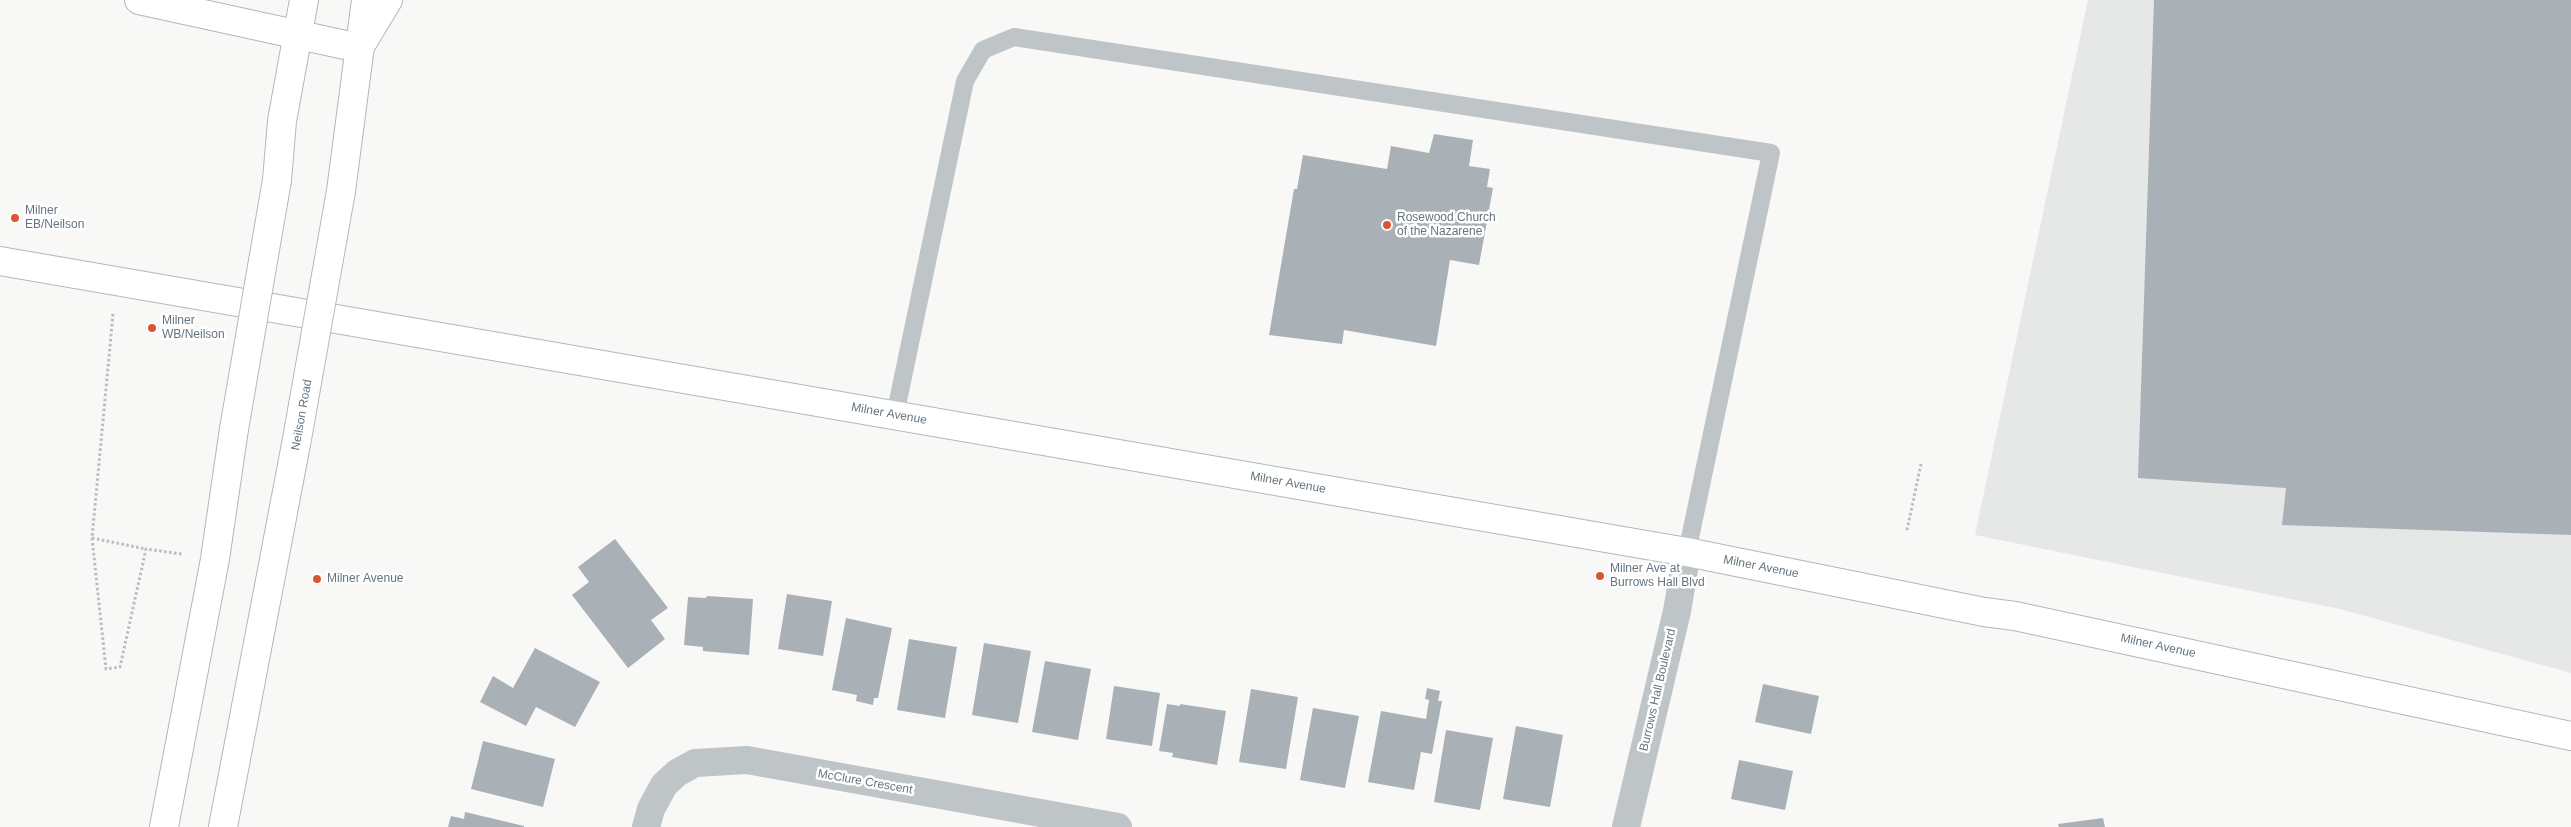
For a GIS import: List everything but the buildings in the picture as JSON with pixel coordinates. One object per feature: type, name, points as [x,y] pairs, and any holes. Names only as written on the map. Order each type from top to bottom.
[{"type":"main road","points":[[139,0],[359,48],[388,0]]},
{"type":"main road","points":[[164,827],[215,559],[234,429],[277,180],[282,121],[304,0]]},
{"type":"main road","name":"Neilson Road","points":[[223,827],[297,439],[341,191],[366,0]]},
{"type":"main road","name":"Milner Avenue","points":[[0,261],[1687,552],[1984,612],[2015,616],[2571,736]]},
{"type":"street","name":"Burrows Hall Boulevard","points":[[1626,827],[1677,611],[1687,552]]},
{"type":"street","name":"McClure Crescent","points":[[646,827],[651,809],[664,785],[677,773],[695,763],[747,760],[1118,827]]},
{"type":"lane","points":[[895,415],[965,81],[983,50],[1014,37],[1771,152],[1687,552]]},
{"type":"path","points":[[115,281],[92,538],[106,669],[120,667],[146,550]]},
{"type":"path","points":[[1908,530],[1921,464]]},
{"type":"path","points":[[92,538],[146,550],[215,559]]},
{"type":"shaded area","points":[[2088,0],[2571,0],[2571,673],[2340,609],[1975,535]]},
{"type":"place","name":"Milner EB/Neilson","points":[[15,218]]},
{"type":"place","name":"Rosewood Church of the Nazarene","points":[[1387,225]]},
{"type":"place","name":"Milner WB/Neilson","points":[[152,328]]},
{"type":"place","name":"Milner Ave at Burrows Hall Blvd","points":[[1600,576]]},
{"type":"place","name":"Milner Avenue","points":[[317,579]]}]
